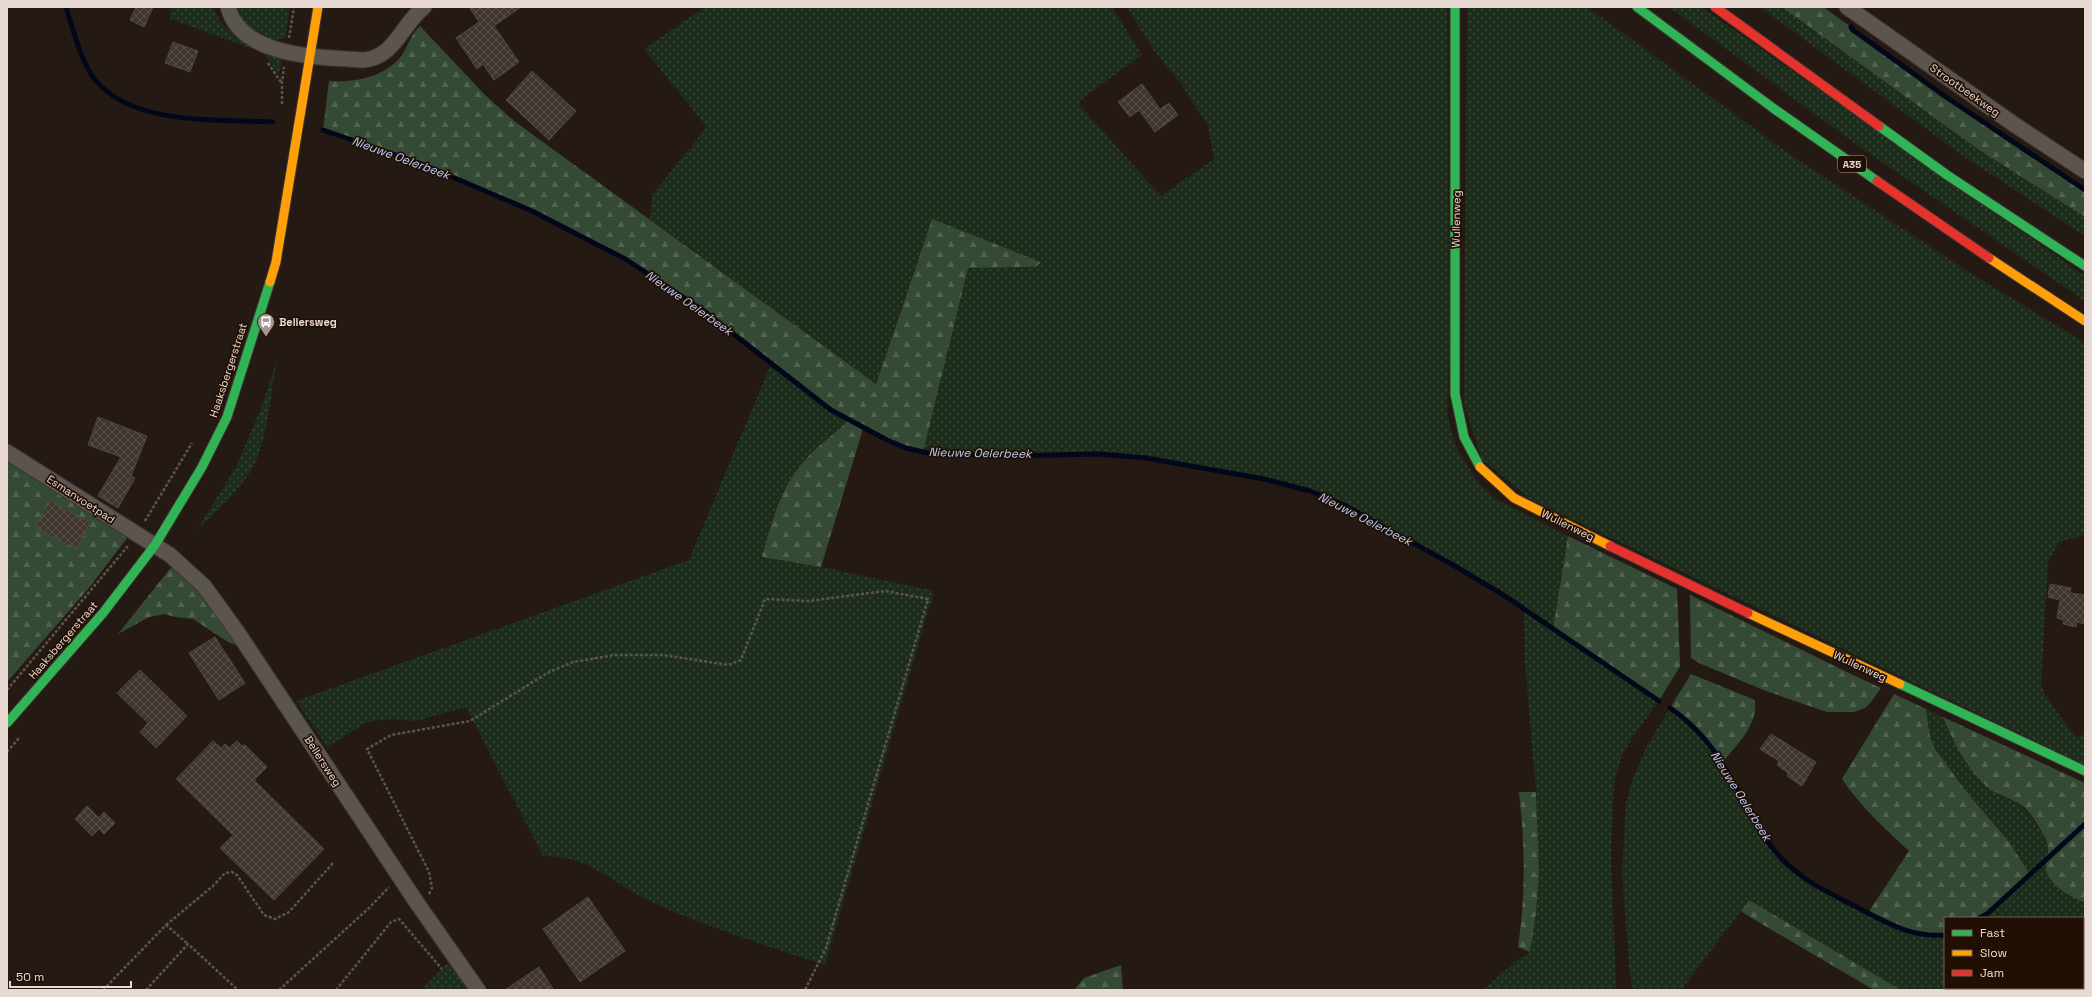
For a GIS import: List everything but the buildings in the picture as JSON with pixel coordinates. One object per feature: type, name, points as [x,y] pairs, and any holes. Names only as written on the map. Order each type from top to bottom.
[{"type":"main road","name":"Haaksbergerstraat","points":[[7,724],[103,613],[155,545],[202,467],[227,417],[274,269],[318,7]]},
{"type":"main road","name":"Wullenweg","points":[[1455,7],[1455,394],[1464,437],[1478,465],[1514,498],[1686,584],[2085,771]]},
{"type":"main road","name":"A35","points":[[1637,7],[1773,108],[1916,209],[2085,321]]},
{"type":"main road","points":[[1715,7],[1947,175],[2085,266]]},
{"type":"street","points":[[228,7],[233,21],[244,33],[258,43],[287,51],[310,55],[373,59],[389,50],[413,16],[424,7]]},
{"type":"street","name":"Strootbeekweg","points":[[1847,7],[2015,125],[2085,171]]},
{"type":"street","name":"Esmanvoetpad","points":[[7,452],[155,545]]},
{"type":"street","name":"Bellersweg","points":[[155,545],[170,555],[192,574],[214,600],[417,903],[478,990]]},
{"type":"path","points":[[281,111],[282,82],[294,7]]},
{"type":"path","points":[[7,690],[96,586],[137,535],[196,436]]},
{"type":"path","points":[[417,903],[429,893],[432,888],[429,872],[367,749],[391,735],[470,721],[549,672],[574,662],[615,654],[663,655],[728,665],[741,660],[765,600],[809,601],[885,591],[928,599],[826,948],[805,990]]},
{"type":"path","points":[[103,990],[166,925],[213,886],[225,873],[232,872],[237,875],[264,915],[275,919],[289,912],[333,863]]},
{"type":"path","points":[[279,990],[370,907],[399,876]]},
{"type":"path","points":[[336,990],[391,922],[399,919],[446,973]]},
{"type":"path","points":[[166,925],[238,990]]},
{"type":"path","points":[[146,990],[188,944]]},
{"type":"green space","points":[[171,7],[213,7],[221,23],[250,48],[170,19]]},
{"type":"green space","points":[[231,7],[290,7],[285,38],[268,41],[245,31]]},
{"type":"green space","points":[[705,7],[1112,7],[1142,55],[1085,96],[1080,101],[1080,106],[1161,196],[1214,159],[1208,126],[1180,82],[1152,48],[1127,7],[1447,7],[1449,344],[1447,410],[1456,447],[1477,481],[1496,499],[1568,536],[1553,629],[1659,701],[1632,738],[1622,756],[1614,783],[1611,854],[1616,990],[1483,990],[1516,961],[1530,952],[1536,913],[1539,875],[1536,792],[1525,663],[1524,609],[1453,565],[1394,532],[1344,505],[1310,491],[1264,479],[1125,456],[1070,454],[952,455],[923,452],[968,268],[1036,267],[932,220],[900,310],[876,384],[650,219],[652,195],[707,127],[644,49]]},
{"type":"green space","points":[[1467,7],[1587,7],[1785,151],[1967,271],[2085,343],[2085,535],[2059,542],[2048,562],[2041,685],[2045,695],[2076,738],[2085,733],[2085,765],[1530,499],[1482,459],[1464,404]]},
{"type":"green space","points":[[1669,7],[1701,7],[2085,276],[2085,301],[1860,147]]},
{"type":"green space","points":[[1760,7],[1782,7],[1979,150],[2085,217],[2085,236],[1966,158]]},
{"type":"green space","points":[[1782,7],[1823,7],[1943,95],[2085,191],[2085,217],[1979,150]]},
{"type":"green space","points":[[420,26],[485,95],[514,121],[876,384],[932,219],[1041,262],[1036,267],[968,268],[923,452],[906,448],[863,429],[821,567],[762,557],[773,518],[783,494],[796,471],[821,444],[848,421],[831,410],[704,311],[627,260],[532,211],[422,164],[323,130],[329,81],[349,81],[369,77],[387,69],[402,55],[412,36]]},
{"type":"green space","points":[[263,52],[278,56],[282,59],[279,74]]},
{"type":"green space","points":[[277,360],[264,438],[256,461],[245,480],[195,533],[236,467],[262,406]]},
{"type":"green space","points":[[771,364],[831,410],[849,421],[810,456],[793,476],[780,498],[774,512],[762,557],[821,567],[934,591],[825,965],[676,913],[641,896],[590,866],[561,857],[543,856],[466,707],[416,721],[391,719],[367,722],[327,747],[296,701],[689,560]]},
{"type":"green space","points":[[7,458],[128,537],[88,589],[7,682]]},
{"type":"green space","points":[[1568,536],[1677,589],[1680,666],[1659,701],[1553,629]]},
{"type":"green space","points":[[173,565],[208,600],[240,647],[228,642],[193,619],[165,614],[149,617],[118,634]]},
{"type":"green space","points":[[1690,595],[1881,688],[1865,708],[1854,712],[1827,712],[1766,691],[1699,663],[1691,658]]},
{"type":"green space","points":[[1691,674],[1755,700],[1755,709],[1750,726],[1740,742],[1722,763],[1698,733],[1670,708]]},
{"type":"green space","points":[[1894,694],[1926,709],[1930,737],[1935,749],[1965,790],[2009,842],[2030,874],[1980,917],[1944,917],[1944,935],[1914,933],[1896,927],[1868,913],[1909,851],[1865,808],[1842,779]]},
{"type":"green space","points":[[1670,708],[1690,724],[1706,741],[1719,760],[1766,840],[1790,867],[1819,887],[1892,925],[1922,934],[1944,935],[1944,989],[2084,989],[2084,917],[1980,917],[2030,874],[2009,842],[1965,790],[1935,749],[1930,737],[1926,709],[1943,717],[1967,763],[1990,789],[2017,802],[2031,816],[2050,846],[2046,862],[2049,881],[2085,903],[2085,990],[1901,990],[1749,900],[1681,990],[1633,990],[1630,976],[1622,874],[1626,802],[1634,776],[1647,746]]},
{"type":"green space","points":[[1943,717],[2085,783],[2085,903],[2058,888],[2048,877],[2046,862],[2048,845],[2035,820],[2020,804],[1991,790],[1975,775],[1957,747]]},
{"type":"green space","points":[[1519,792],[1536,792],[1539,875],[1536,913],[1530,952],[1518,947],[1521,928],[1524,870]]},
{"type":"green space","points":[[1749,900],[1901,990],[1874,990],[1750,917],[1741,911]]},
{"type":"green space","points":[[451,960],[472,990],[421,990]]},
{"type":"green space","points":[[1121,965],[1123,990],[1074,990],[1084,978]]},
{"type":"waterway","name":"Nieuwe Oelerbeek","points":[[66,7],[78,46],[86,65],[96,81],[113,96],[132,106],[155,113],[178,117],[203,120],[273,122]]},
{"type":"waterway","points":[[1851,27],[1853,30],[1943,95],[2085,190]]},
{"type":"waterway","name":"Nieuwe Oelerbeek","points":[[323,130],[422,164],[532,211],[627,260],[704,311],[831,410],[887,440],[906,448],[928,453],[1008,456],[1099,454],[1146,458],[1264,479],[1310,491],[1344,505],[1453,565],[1502,594],[1659,701]]},
{"type":"waterway","name":"Nieuwe Oelerbeek","points":[[1670,708],[1693,727],[1714,751],[1772,848],[1790,867],[1819,887],[1892,925],[1922,934],[1944,935]]},
{"type":"waterway","points":[[1981,917],[1987,914],[2085,824]]},
{"type":"traffic: fast","points":[[1455,7],[1455,394],[1464,437],[1480,467]]},
{"type":"traffic: fast","points":[[1637,7],[1773,108],[1877,181]]},
{"type":"traffic: fast","points":[[1879,126],[1947,175],[2085,266]]},
{"type":"traffic: fast","points":[[7,723],[103,613],[155,545],[202,467],[227,417],[270,282]]},
{"type":"traffic: fast","points":[[1900,684],[2085,771]]},
{"type":"traffic: slow","points":[[270,282],[276,262],[318,7]]},
{"type":"traffic: slow","points":[[1989,258],[2085,321]]},
{"type":"traffic: slow","points":[[1480,467],[1514,498],[1610,546]]},
{"type":"traffic: slow","points":[[1748,613],[1900,684]]},
{"type":"traffic: jam","points":[[1715,7],[1879,126]]},
{"type":"traffic: jam","points":[[1877,181],[1989,258]]},
{"type":"traffic: jam","points":[[1610,546],[1748,613]]},
{"type":"place","name":"Bellersweg","points":[[266,337]]}]
